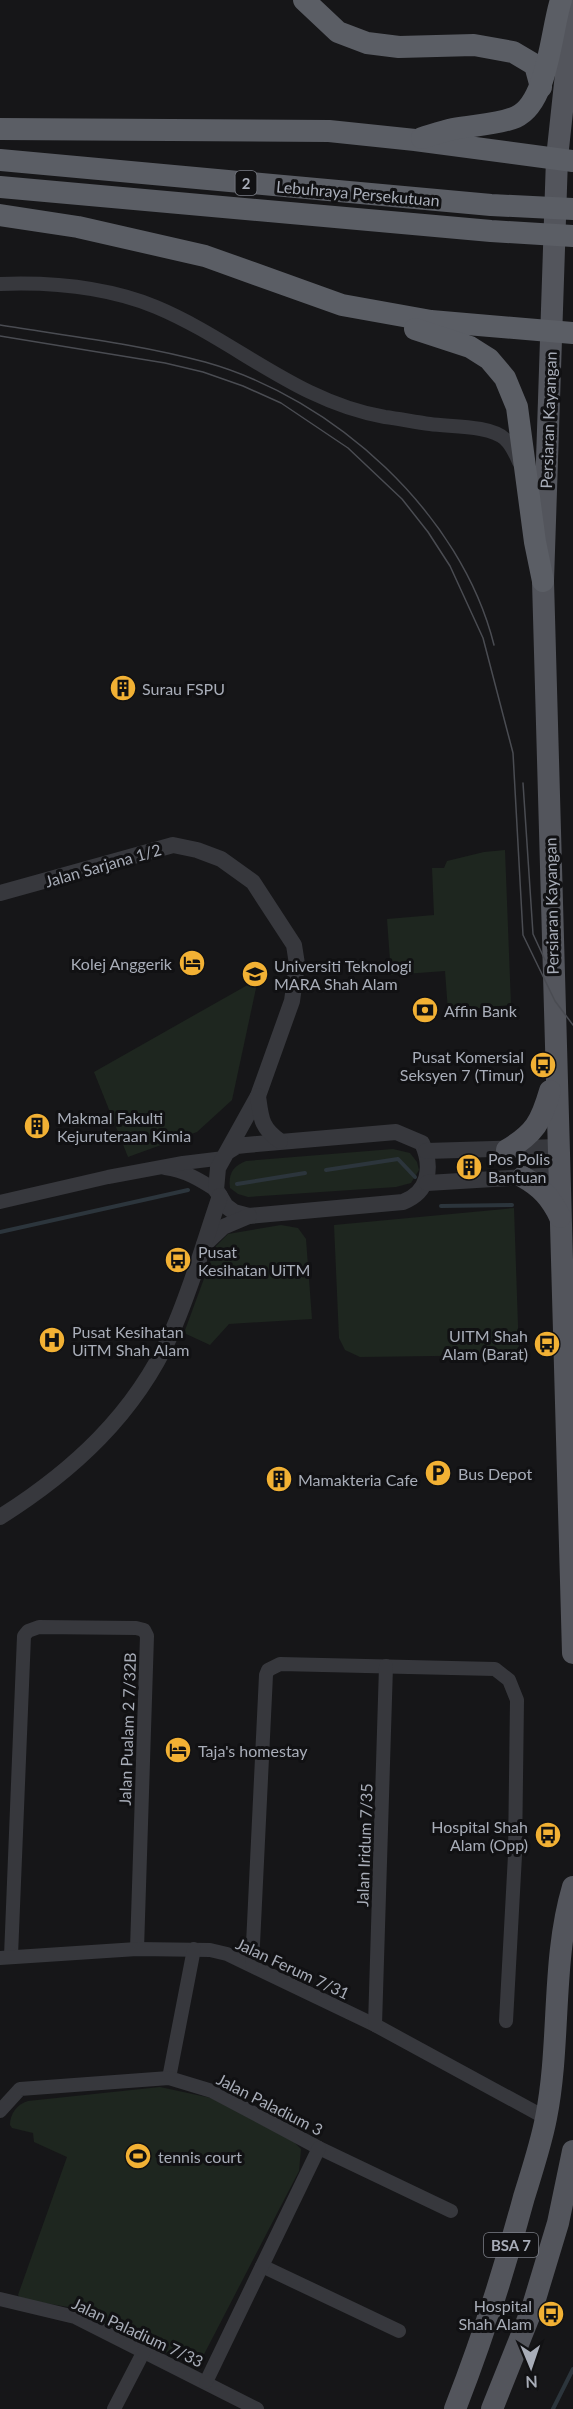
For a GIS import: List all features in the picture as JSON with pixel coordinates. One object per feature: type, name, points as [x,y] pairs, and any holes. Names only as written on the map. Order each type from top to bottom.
[{"type":"highway","points":[[304,0],[338,32],[367,44],[474,45],[513,52],[535,65],[541,87]]},
{"type":"highway","points":[[415,140],[451,129],[518,117],[530,107],[541,87],[561,0]]},
{"type":"highway","points":[[0,129],[329,131],[565,159]]},
{"type":"highway","name":"Lebuhraya Persekutuan","points":[[0,160],[491,205],[573,209]]},
{"type":"highway","name":"Lebuhraya Persekutuan","points":[[0,187],[491,231],[573,236]]},
{"type":"highway","points":[[0,215],[78,227],[206,256],[342,305],[470,347],[489,359],[505,378],[517,406],[543,581]]},
{"type":"highway","points":[[342,305],[431,321],[562,332]]},
{"type":"main road","name":"Persiaran Kayangan","points":[[573,9],[565,159],[562,332],[543,581],[573,1653]]},
{"type":"main road","points":[[507,1150],[525,1138],[536,1127],[543,1115],[555,1066]]},
{"type":"main road","points":[[523,1177],[543,1190],[561,1218]]},
{"type":"main road","name":"BSA 7","points":[[455,2408],[507,2261],[546,2118],[567,1908],[573,1887]]},
{"type":"main road","points":[[552,2076],[565,2034],[573,2017]]},
{"type":"main road","name":"BSA 7","points":[[492,2409],[532,2309],[558,2223],[573,2151]]},
{"type":"street","points":[[0,284],[68,285],[114,292],[157,307],[224,343],[290,383],[324,398],[377,415],[430,424],[488,430],[505,438],[526,475]]},
{"type":"street","name":"Jalan Sarjana 1/2","points":[[0,893],[173,845],[197,850],[221,859],[253,882],[284,926],[294,945],[297,964],[292,1000],[258,1096],[218,1168],[218,1193],[201,1248],[171,1335],[154,1368],[130,1404],[96,1445],[64,1473],[0,1518]]},
{"type":"street","points":[[258,1096],[264,1128],[280,1142]]},
{"type":"street","points":[[0,1202],[226,1154],[237,1146],[396,1132],[422,1143],[426,1151],[427,1183],[413,1198],[403,1202],[249,1216],[223,1227],[201,1248]]},
{"type":"street","points":[[426,1151],[558,1147]]},
{"type":"street","points":[[160,1168],[176,1170],[218,1193],[226,1206],[234,1212],[249,1216]]},
{"type":"street","points":[[427,1183],[559,1175]]},
{"type":"street","name":"Jalan Pualam 2 7/32B","points":[[5,1957],[24,1636],[28,1630],[39,1627],[135,1628],[144,1630],[147,1636],[136,1949]]},
{"type":"street","points":[[252,1965],[266,1676],[273,1666],[280,1664],[495,1669],[508,1680],[517,1700],[515,1855],[506,2020]]},
{"type":"street","name":"Jalan Iridum 7/35","points":[[375,2025],[386,1666]]},
{"type":"street","name":"Jalan Ferum 7/31","points":[[5,1957],[136,1949],[194,1949],[227,1954],[375,2025],[546,2118]]},
{"type":"street","points":[[169,2078],[194,1949]]},
{"type":"street","name":"Jalan Paladium 3","points":[[0,2111],[20,2089],[169,2078],[212,2091],[319,2148],[451,2211]]},
{"type":"street","points":[[206,2382],[319,2148]]},
{"type":"street","points":[[262,2266],[399,2331]]},
{"type":"street","name":"Jalan Paladium 7/33","points":[[0,2299],[75,2317],[257,2409]]},
{"type":"street","points":[[114,2409],[144,2351]]},
{"type":"shaded area","points":[[505,850],[511,1005],[448,1011],[445,971],[391,975],[387,919],[434,915],[432,868],[444,868],[447,861],[484,852]]},
{"type":"shaded area","points":[[258,979],[232,1100],[197,1132],[128,1157],[94,1072]]},
{"type":"shaded area","points":[[393,1149],[410,1153],[417,1162],[419,1170],[411,1183],[396,1187],[248,1197],[230,1188],[232,1171],[246,1161]]},
{"type":"shaded area","points":[[514,1208],[519,1355],[360,1357],[345,1350],[339,1338],[334,1225]]},
{"type":"shaded area","points":[[281,1225],[298,1228],[306,1239],[312,1319],[229,1324],[210,1345],[184,1333],[216,1246],[228,1234]]},
{"type":"shaded area","points":[[160,2087],[211,2098],[294,2142],[301,2149],[299,2171],[199,2364],[195,2366],[68,2307],[21,2299],[18,2295],[67,2157],[34,2142],[33,2133],[12,2128],[10,2121],[15,2110],[28,2101]]},
{"type":"waterway","points":[[326,1170],[398,1159],[415,1177]]},
{"type":"waterway","points":[[237,1184],[305,1173]]},
{"type":"waterway","points":[[0,1232],[188,1190]]},
{"type":"waterway","points":[[441,1206],[512,1205]]},
{"type":"waterway","points":[[553,2409],[573,2369]]},
{"type":"tram line","points":[[0,325],[129,345],[205,362],[253,379],[300,403],[344,433],[386,467],[422,507],[453,550],[477,596],[494,645]]},
{"type":"tram line","points":[[0,336],[165,363],[203,372],[243,386],[281,403],[348,448],[402,499],[428,532],[450,566],[483,638],[513,753],[523,935],[555,1001],[573,1025]]},
{"type":"tram line","points":[[523,783],[533,934],[545,960]]},
{"type":"place","name":"Surau FSPU","points":[[123,688]]},
{"type":"place","name":"Kolej Anggerik","points":[[192,963]]},
{"type":"place","name":"Universiti Teknologi MARA Shah Alam","points":[[255,974]]},
{"type":"place","name":"Affin Bank","points":[[425,1010]]},
{"type":"place","name":"Pusat Komersial Seksyen 7 (Timur)","points":[[543,1065]]},
{"type":"place","name":"Makmal Fakulti Kejuruteraan Kimia","points":[[37,1126]]},
{"type":"place","name":"Pos Polis Bantuan","points":[[469,1167]]},
{"type":"place","name":"Pusat Kesihatan UiTM","points":[[178,1260]]},
{"type":"place","name":"Pusat Kesihatan UiTM Shah Alam","points":[[52,1340]]},
{"type":"place","name":"UITM Shah Alam (Barat)","points":[[547,1344]]},
{"type":"place","name":"Bus Depot","points":[[438,1473]]},
{"type":"place","name":"Mamakteria Cafe","points":[[279,1479]]},
{"type":"place","name":"Taja's homestay","points":[[178,1750]]},
{"type":"place","name":"Hospital Shah Alam (Opp)","points":[[548,1835]]},
{"type":"place","name":"tennis court","points":[[138,2156]]},
{"type":"place","name":"Hospital Shah Alam","points":[[551,2314]]}]
